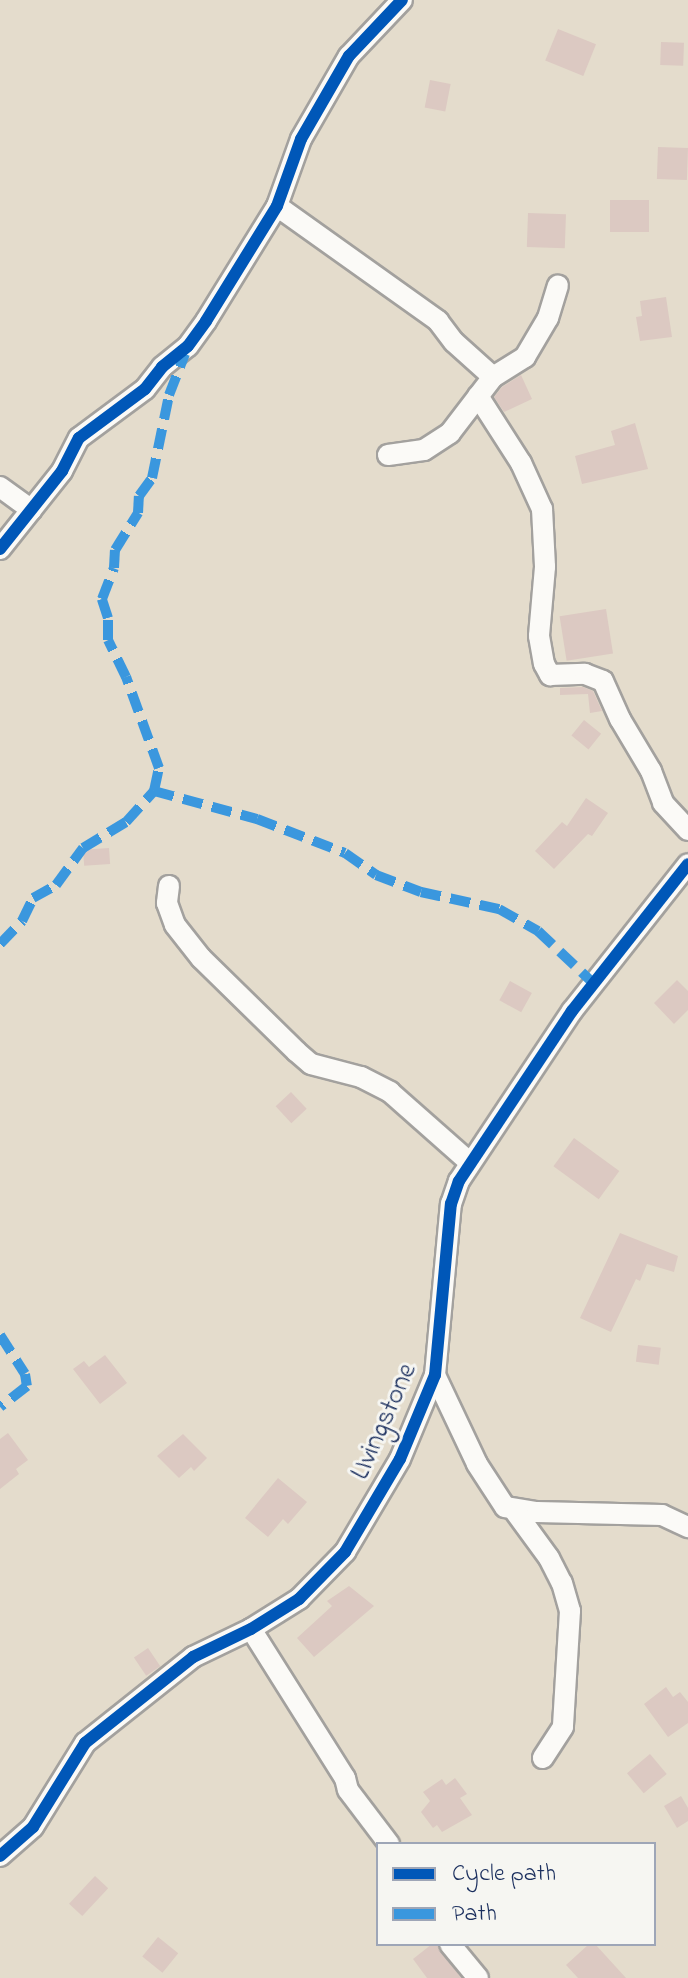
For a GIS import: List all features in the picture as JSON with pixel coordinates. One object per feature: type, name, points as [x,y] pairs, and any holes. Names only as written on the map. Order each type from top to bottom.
[{"type":"street","points":[[0,549],[62,471],[79,438],[127,404],[188,346],[277,206],[301,139],[349,56],[402,0]]},
{"type":"street","points":[[277,206],[438,321],[454,342],[493,377]]},
{"type":"street","points":[[388,455],[424,450],[450,433],[493,377],[525,357],[548,318],[558,286]]},
{"type":"street","points":[[478,396],[521,463],[542,509],[545,567],[539,636],[544,664],[550,675],[585,674],[603,681],[620,719],[651,771],[663,803],[688,830]]},
{"type":"street","points":[[0,487],[32,510]]},
{"type":"street","name":"LIvingstone","points":[[0,1856],[33,1827],[71,1761],[85,1743],[193,1657],[251,1629],[312,1589],[345,1552],[400,1459],[435,1375],[451,1204],[469,1162],[485,1145],[579,1001],[688,864]]},
{"type":"street","points":[[169,886],[167,903],[175,925],[201,958],[285,1041],[311,1064],[361,1077],[390,1092],[469,1162]]},
{"type":"street","points":[[435,1375],[489,1486],[505,1507],[514,1510],[662,1515],[675,1518],[688,1527]]},
{"type":"street","points":[[514,1510],[549,1558],[562,1583],[570,1611],[563,1727],[543,1758]]},
{"type":"street","points":[[251,1629],[345,1778],[348,1790],[387,1842]]},
{"type":"street","points":[[452,1946],[478,1978]]},
{"type":"building","points":[[558,29],[596,44],[583,76],[545,61]]},
{"type":"building","points":[[661,42],[684,43],[683,66],[660,65]]},
{"type":"building","points":[[430,80],[451,84],[445,111],[425,107]]},
{"type":"building","points":[[658,147],[688,148],[687,180],[657,179]]},
{"type":"building","points":[[610,200],[649,200],[649,232],[610,232]]},
{"type":"building","points":[[528,213],[566,214],[565,248],[527,247]]},
{"type":"building","points":[[666,297],[672,337],[640,341],[636,317],[642,316],[640,301]]},
{"type":"building","points":[[521,375],[532,399],[504,412],[494,397],[502,387]]},
{"type":"building","points":[[635,423],[648,469],[582,484],[575,456],[615,445],[611,431]]},
{"type":"building","points":[[606,609],[613,653],[567,661],[560,616]]},
{"type":"building","points":[[583,687],[593,691],[602,711],[590,713],[588,694],[560,695],[560,688]]},
{"type":"building","points":[[584,720],[601,734],[589,749],[571,736]]},
{"type":"building","points":[[586,798],[608,813],[592,836],[588,834],[554,869],[535,851],[562,822],[567,826]]},
{"type":"building","points":[[109,848],[110,864],[84,866],[83,850]]},
{"type":"building","points":[[677,980],[688,991],[688,1010],[674,1024],[654,1003]]},
{"type":"building","points":[[510,981],[532,993],[521,1012],[499,1000]]},
{"type":"building","points":[[291,1092],[307,1109],[291,1123],[276,1106]]},
{"type":"building","points":[[574,1138],[619,1171],[599,1199],[553,1166]]},
{"type":"building","points":[[620,1233],[678,1256],[674,1272],[647,1264],[640,1281],[636,1279],[611,1332],[580,1318]]},
{"type":"building","points":[[638,1345],[661,1348],[659,1365],[636,1362]]},
{"type":"building","points":[[105,1355],[127,1383],[100,1404],[73,1369],[84,1361],[89,1367]]},
{"type":"building","points":[[8,1433],[28,1460],[16,1469],[19,1474],[0,1489],[0,1439]]},
{"type":"building","points":[[183,1434],[207,1458],[194,1471],[191,1467],[179,1478],[157,1456]]},
{"type":"building","points":[[278,1478],[307,1502],[288,1524],[283,1519],[268,1537],[245,1518]]},
{"type":"building","points":[[349,1586],[374,1606],[314,1657],[297,1638],[332,1606],[327,1601]]},
{"type":"building","points":[[148,1648],[160,1666],[146,1676],[134,1658]]},
{"type":"building","points":[[666,1687],[673,1697],[680,1692],[688,1702],[688,1723],[668,1737],[644,1704]]},
{"type":"building","points":[[650,1754],[667,1774],[644,1793],[627,1773]]},
{"type":"building","points":[[455,1778],[467,1794],[460,1798],[472,1815],[442,1832],[437,1825],[433,1828],[421,1812],[430,1801],[423,1792],[442,1779],[446,1785]]},
{"type":"building","points":[[681,1796],[688,1808],[688,1821],[677,1828],[664,1806]]},
{"type":"building","points":[[95,1876],[108,1888],[82,1916],[69,1904]]},
{"type":"building","points":[[158,1937],[178,1953],[162,1973],[142,1956]]},
{"type":"building","points":[[429,1946],[438,1946],[461,1978],[427,1978],[413,1959]]},
{"type":"building","points":[[587,1946],[597,1946],[626,1978],[578,1978],[566,1965]]},
{"type":"marked path","points":[[0,944],[22,921],[33,898],[56,885],[83,848],[126,822],[154,791],[159,768],[126,677],[108,640],[108,618],[102,599],[114,568],[115,550],[138,513],[139,496],[152,478],[169,395],[185,354]]},
{"type":"marked path","points":[[154,791],[257,819],[345,853],[376,875],[421,892],[499,909],[538,931],[593,983]]},
{"type":"marked path","points":[[0,1335],[25,1374],[27,1386],[0,1407]]},
{"type":"cycle path","points":[[0,549],[62,471],[79,438],[145,389],[162,367],[188,346],[277,206],[301,139],[349,56],[402,0]]},
{"type":"cycle path","points":[[0,1856],[33,1827],[85,1743],[193,1657],[251,1629],[299,1599],[345,1552],[400,1459],[435,1375],[451,1204],[459,1181],[572,1011],[688,864]]}]
